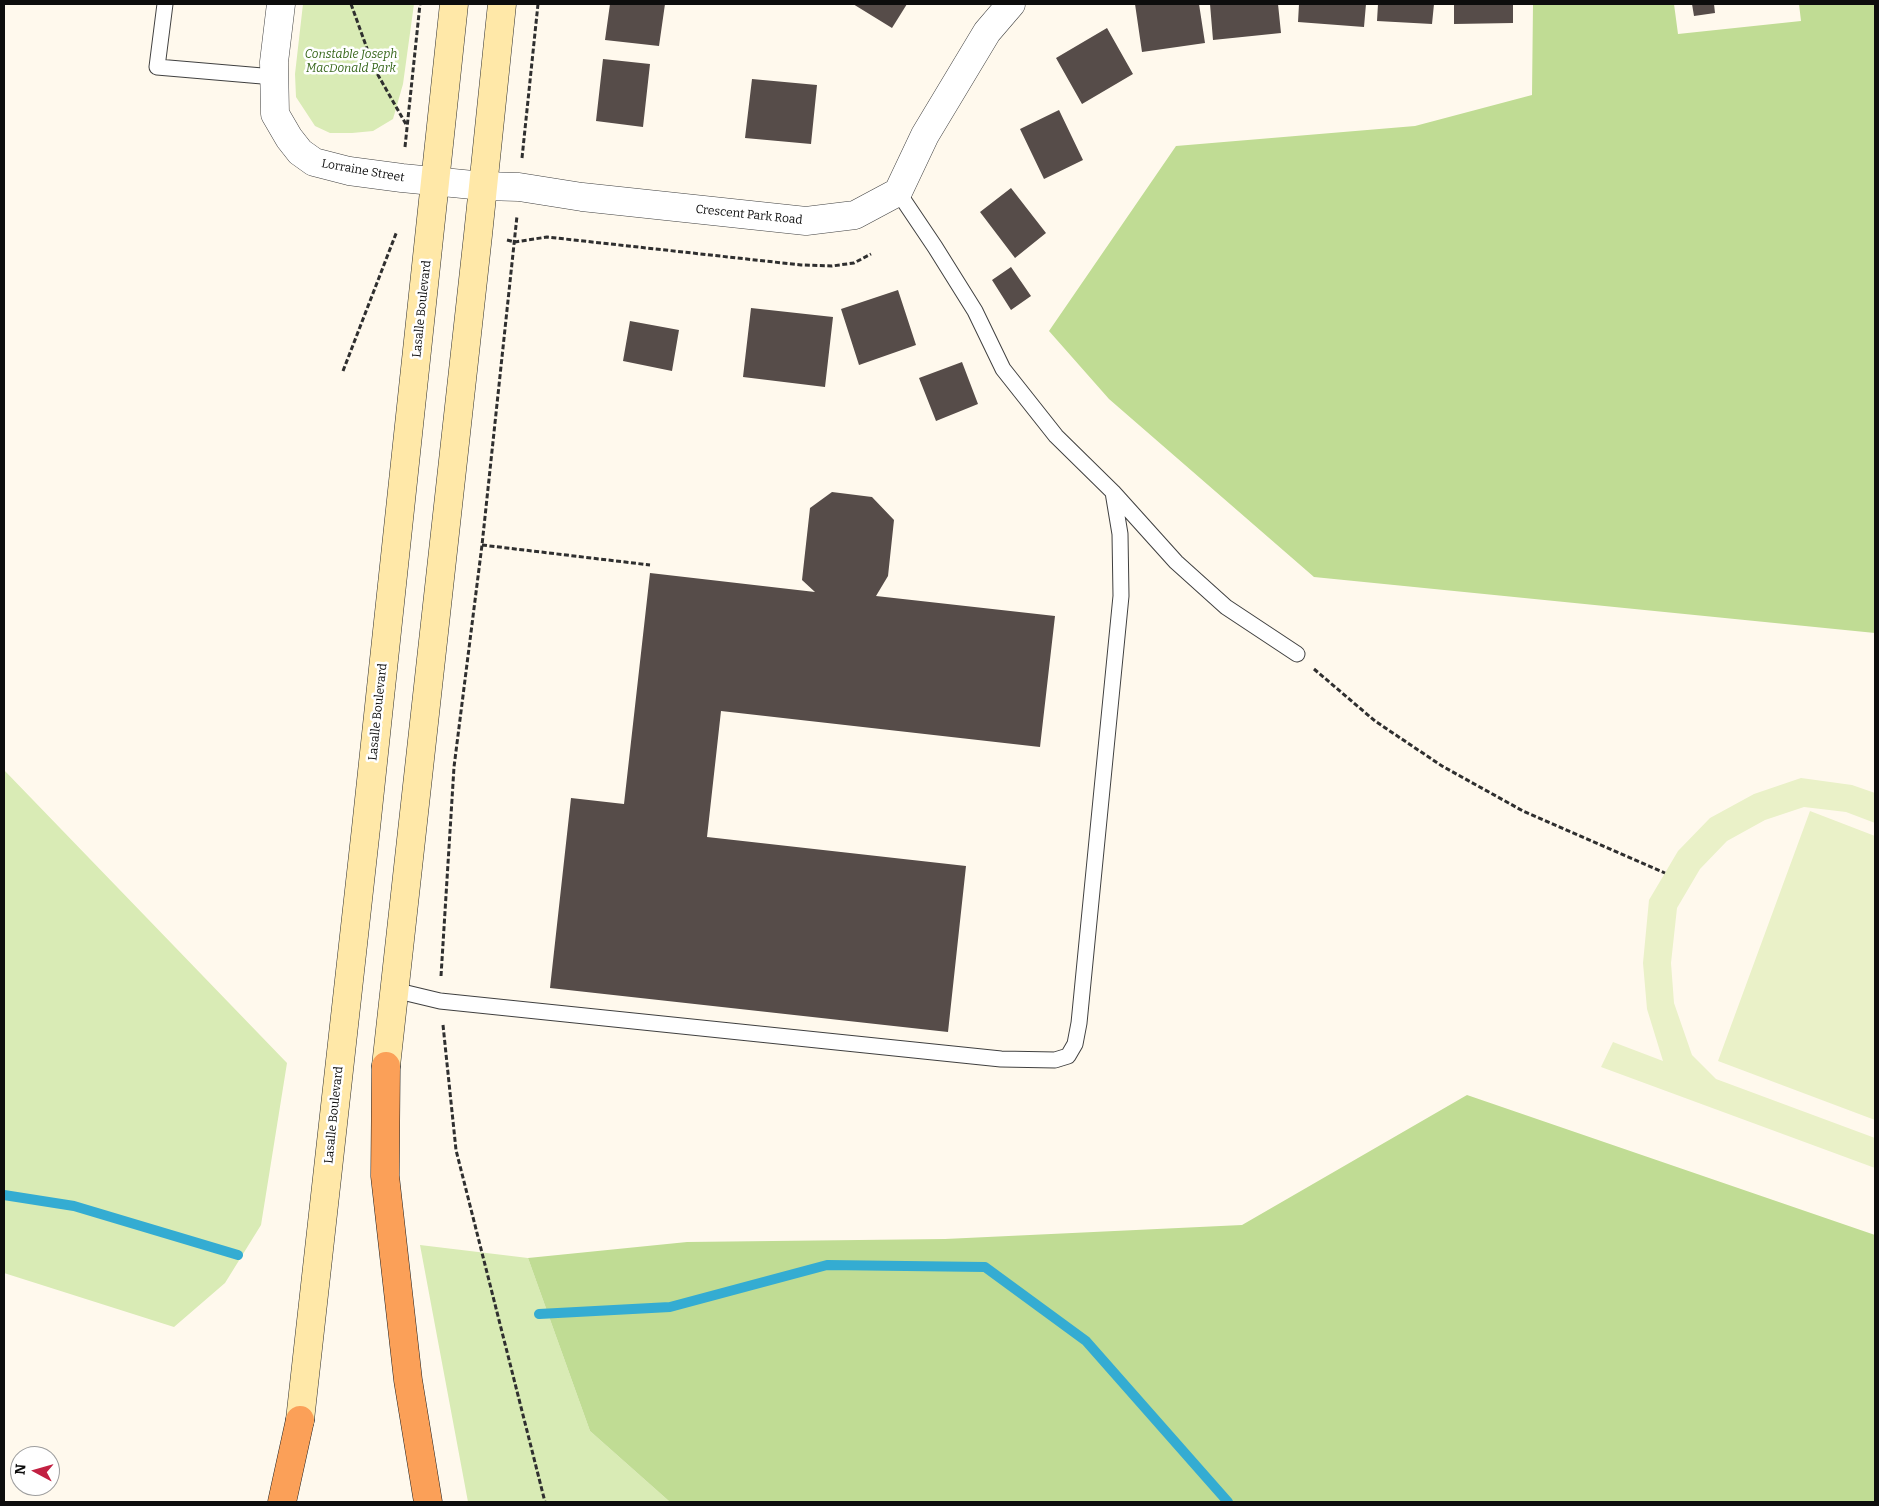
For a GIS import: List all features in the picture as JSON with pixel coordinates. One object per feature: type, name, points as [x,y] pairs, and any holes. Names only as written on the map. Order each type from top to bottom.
[{"type":"highway","points":[[386,1066],[385,1176],[408,1380],[428,1502]]},
{"type":"highway","points":[[282,1502],[300,1420]]},
{"type":"main road","name":"Lasalle Boulevard","points":[[300,1420],[454,4]]},
{"type":"main road","points":[[386,1066],[502,4]]},
{"type":"street","name":"Lorraine Street","points":[[281,4],[274,62],[275,114],[300,152],[314,162],[349,171],[435,182]]},
{"type":"street","points":[[898,192],[925,135],[987,32],[1011,4]]},
{"type":"street","name":"Crescent Park Road","points":[[435,182],[519,187],[582,197],[806,221],[855,215],[898,192]]},
{"type":"lane","points":[[165,4],[158,67],[274,78]]},
{"type":"lane","points":[[898,192],[975,311],[1003,369],[1056,436],[1113,492],[1176,562],[1226,607],[1296,654]]},
{"type":"lane","points":[[394,990],[440,1001],[1001,1059],[1056,1060],[1068,1056],[1075,1044],[1079,1023],[1121,596],[1120,534],[1113,492]]},
{"type":"path","points":[[351,4],[374,68],[407,127]]},
{"type":"path","points":[[538,4],[515,242],[482,545],[454,767],[440,1001],[456,1150],[546,1502]]},
{"type":"path","points":[[396,233],[431,226]]},
{"type":"path","points":[[478,235],[515,242],[547,237],[801,265],[832,266],[854,263],[870,254]]},
{"type":"path","points":[[482,545],[650,565]]},
{"type":"path","points":[[1296,654],[1375,721],[1442,766],[1523,811],[1665,873]]},
{"type":"green space","name":"Constable Joseph MacDonald Park","points":[[303,4],[414,4],[403,84],[393,119],[373,131],[352,133],[330,133],[315,126],[296,97],[295,74]]},
{"type":"green space","points":[[1533,4],[1674,4],[1678,34],[1801,21],[1799,4],[1875,4],[1875,633],[1314,577],[1109,399],[1049,331],[1176,146],[1415,126],[1532,95]]},
{"type":"green space","points":[[4,770],[287,1063],[261,1225],[225,1283],[174,1327],[4,1273]]},
{"type":"green space","points":[[1801,778],[1852,785],[1875,793],[1875,823],[1846,812],[1804,807],[1765,820],[1727,841],[1700,869],[1677,908],[1671,963],[1674,1003],[1692,1055],[1716,1079],[1875,1138],[1875,1168],[1601,1067],[1613,1042],[1663,1061],[1647,1009],[1643,963],[1649,900],[1678,851],[1710,818],[1754,794]]},
{"type":"green space","points":[[1810,811],[1875,836],[1875,1120],[1718,1061]]},
{"type":"green space","points":[[1467,1095],[1875,1235],[1875,1502],[670,1502],[590,1431],[528,1258],[687,1242],[945,1239],[1242,1225]]},
{"type":"green space","points":[[420,1245],[528,1258],[590,1431],[670,1502],[468,1502]]},
{"type":"building","points":[[610,4],[665,4],[659,46],[605,40]]},
{"type":"building","points":[[853,4],[907,4],[892,28]]},
{"type":"building","points":[[1135,4],[1199,4],[1205,43],[1142,52]]},
{"type":"building","points":[[1210,4],[1278,4],[1281,33],[1213,40]]},
{"type":"building","points":[[1299,4],[1366,4],[1364,27],[1298,22]]},
{"type":"building","points":[[1378,4],[1434,4],[1432,24],[1377,21]]},
{"type":"building","points":[[1454,4],[1513,4],[1513,23],[1454,24]]},
{"type":"building","points":[[1692,4],[1714,4],[1715,13],[1694,16]]},
{"type":"building","points":[[1107,28],[1133,74],[1082,104],[1056,58]]},
{"type":"building","points":[[603,59],[650,64],[643,127],[596,121]]},
{"type":"building","points":[[752,79],[817,85],[811,144],[745,138]]},
{"type":"building","points":[[1059,110],[1083,160],[1044,179],[1020,129]]},
{"type":"building","points":[[1011,188],[1046,233],[1015,258],[980,212]]},
{"type":"building","points":[[1011,267],[1031,296],[1011,310],[992,280]]},
{"type":"building","points":[[898,290],[916,345],[859,365],[841,309]]},
{"type":"building","points":[[751,308],[833,317],[825,387],[743,377]]},
{"type":"building","points":[[630,321],[679,330],[672,371],[623,361]]},
{"type":"building","points":[[962,362],[978,404],[936,421],[919,378]]},
{"type":"building","points":[[832,492],[872,497],[894,520],[888,576],[876,596],[1055,616],[1040,747],[721,711],[707,837],[966,866],[948,1032],[550,988],[571,798],[624,804],[650,573],[815,592],[802,580],[810,508]]},
{"type":"waterway","points":[[4,1195],[74,1206],[238,1255]]},
{"type":"waterway","points":[[539,1314],[670,1307],[827,1265],[985,1267],[1086,1341],[1228,1502]]}]
